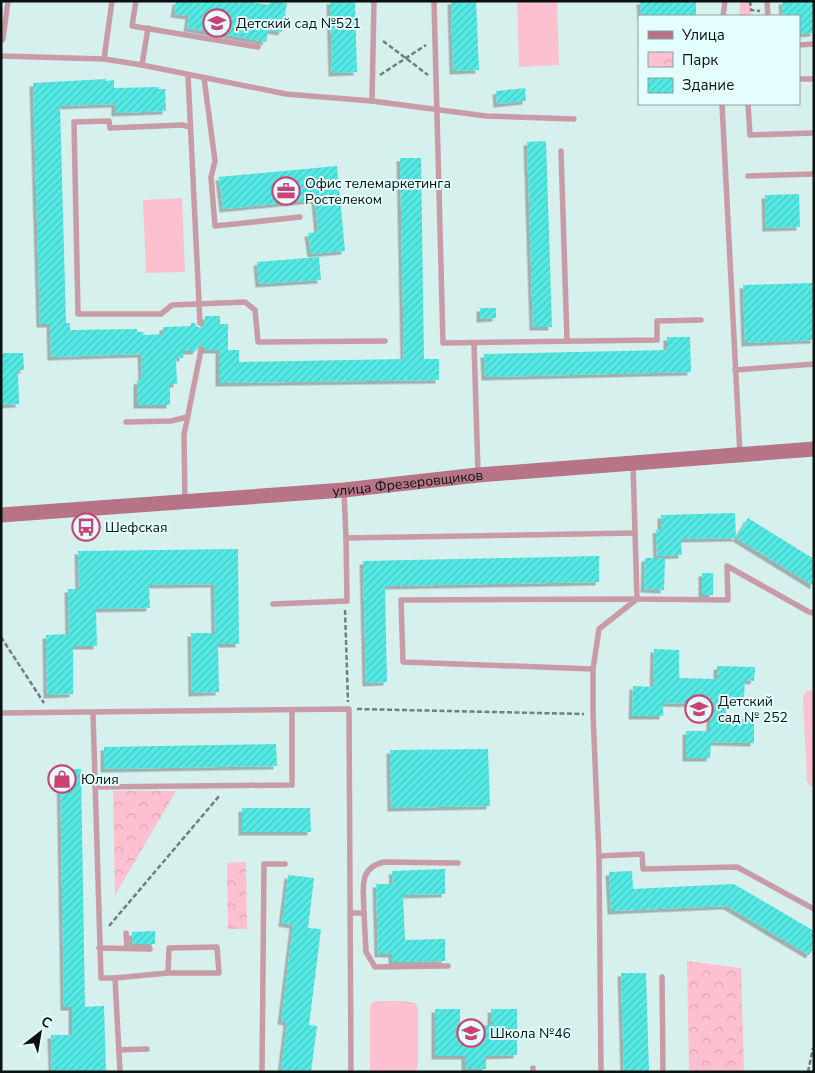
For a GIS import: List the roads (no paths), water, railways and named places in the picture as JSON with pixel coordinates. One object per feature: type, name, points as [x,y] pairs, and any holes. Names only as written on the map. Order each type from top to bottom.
[{"type":"main road","name":"улица Фрезеровщиков","points":[[1,515],[344,490],[478,475],[814,449]]},
{"type":"lane","points":[[1,41],[3,39],[8,1]]},
{"type":"lane","points":[[104,59],[112,1]]},
{"type":"lane","points":[[136,1],[132,26],[258,47]]},
{"type":"lane","points":[[372,101],[374,1]]},
{"type":"lane","points":[[434,1],[443,342],[657,340],[657,321],[701,320]]},
{"type":"lane","points":[[723,15],[725,1]]},
{"type":"lane","points":[[767,1],[768,14]]},
{"type":"lane","points":[[142,65],[148,28]]},
{"type":"lane","points":[[800,45],[814,44]]},
{"type":"lane","points":[[1,56],[104,59],[286,94],[372,101],[486,116],[574,118]]},
{"type":"lane","points":[[188,75],[200,323]]},
{"type":"lane","points":[[204,78],[215,161],[210,177],[215,226],[300,217]]},
{"type":"lane","points":[[800,79],[814,79]]},
{"type":"lane","points":[[722,105],[740,455]]},
{"type":"lane","points":[[748,105],[750,135],[814,132]]},
{"type":"lane","points":[[190,127],[110,128],[109,121],[74,122],[78,314],[161,314],[172,305],[245,302],[255,310],[258,342],[384,341]]},
{"type":"lane","points":[[561,151],[568,340]]},
{"type":"lane","points":[[748,176],[814,174]]},
{"type":"lane","points":[[474,343],[478,475]]},
{"type":"lane","points":[[185,502],[184,435],[201,350]]},
{"type":"lane","points":[[735,370],[814,364]]},
{"type":"lane","points":[[126,422],[171,420],[187,417]]},
{"type":"lane","points":[[633,464],[637,599]]},
{"type":"lane","points":[[273,604],[347,600],[344,490]]},
{"type":"lane","points":[[346,538],[635,533]]},
{"type":"lane","points":[[593,669],[403,662],[401,600],[728,600],[727,566],[809,612],[814,612]]},
{"type":"lane","points":[[602,1072],[599,856],[593,669],[599,629],[637,599]]},
{"type":"lane","points":[[1,713],[50,714],[349,709],[351,1072]]},
{"type":"lane","points":[[95,788],[292,785],[292,710]]},
{"type":"lane","points":[[93,713],[101,978],[168,973],[219,973],[217,947],[168,948],[168,973]]},
{"type":"lane","points":[[599,856],[642,854],[643,869],[737,867],[814,909]]},
{"type":"lane","points":[[448,966],[376,967],[366,952],[364,879],[367,869],[384,862],[458,863]]},
{"type":"lane","points":[[262,1072],[264,864],[286,864]]},
{"type":"lane","points":[[350,913],[364,912]]},
{"type":"lane","points":[[126,933],[127,948]]},
{"type":"lane","points":[[99,948],[150,949]]},
{"type":"lane","points":[[662,977],[663,1072]]},
{"type":"lane","points":[[115,978],[120,1072]]},
{"type":"lane","points":[[119,1050],[147,1050]]},
{"type":"place","name":"Детский сад №521","points":[[217,23]]},
{"type":"place","name":"Офис телемаркетинга Ростелеком","points":[[286,191]]},
{"type":"place","name":"Шефская","points":[[86,527]]},
{"type":"place","name":"Детский сад № 252","points":[[699,709]]},
{"type":"place","name":"Юлия","points":[[62,779]]},
{"type":"place","name":"Школа №46","points":[[471,1033]]}]
